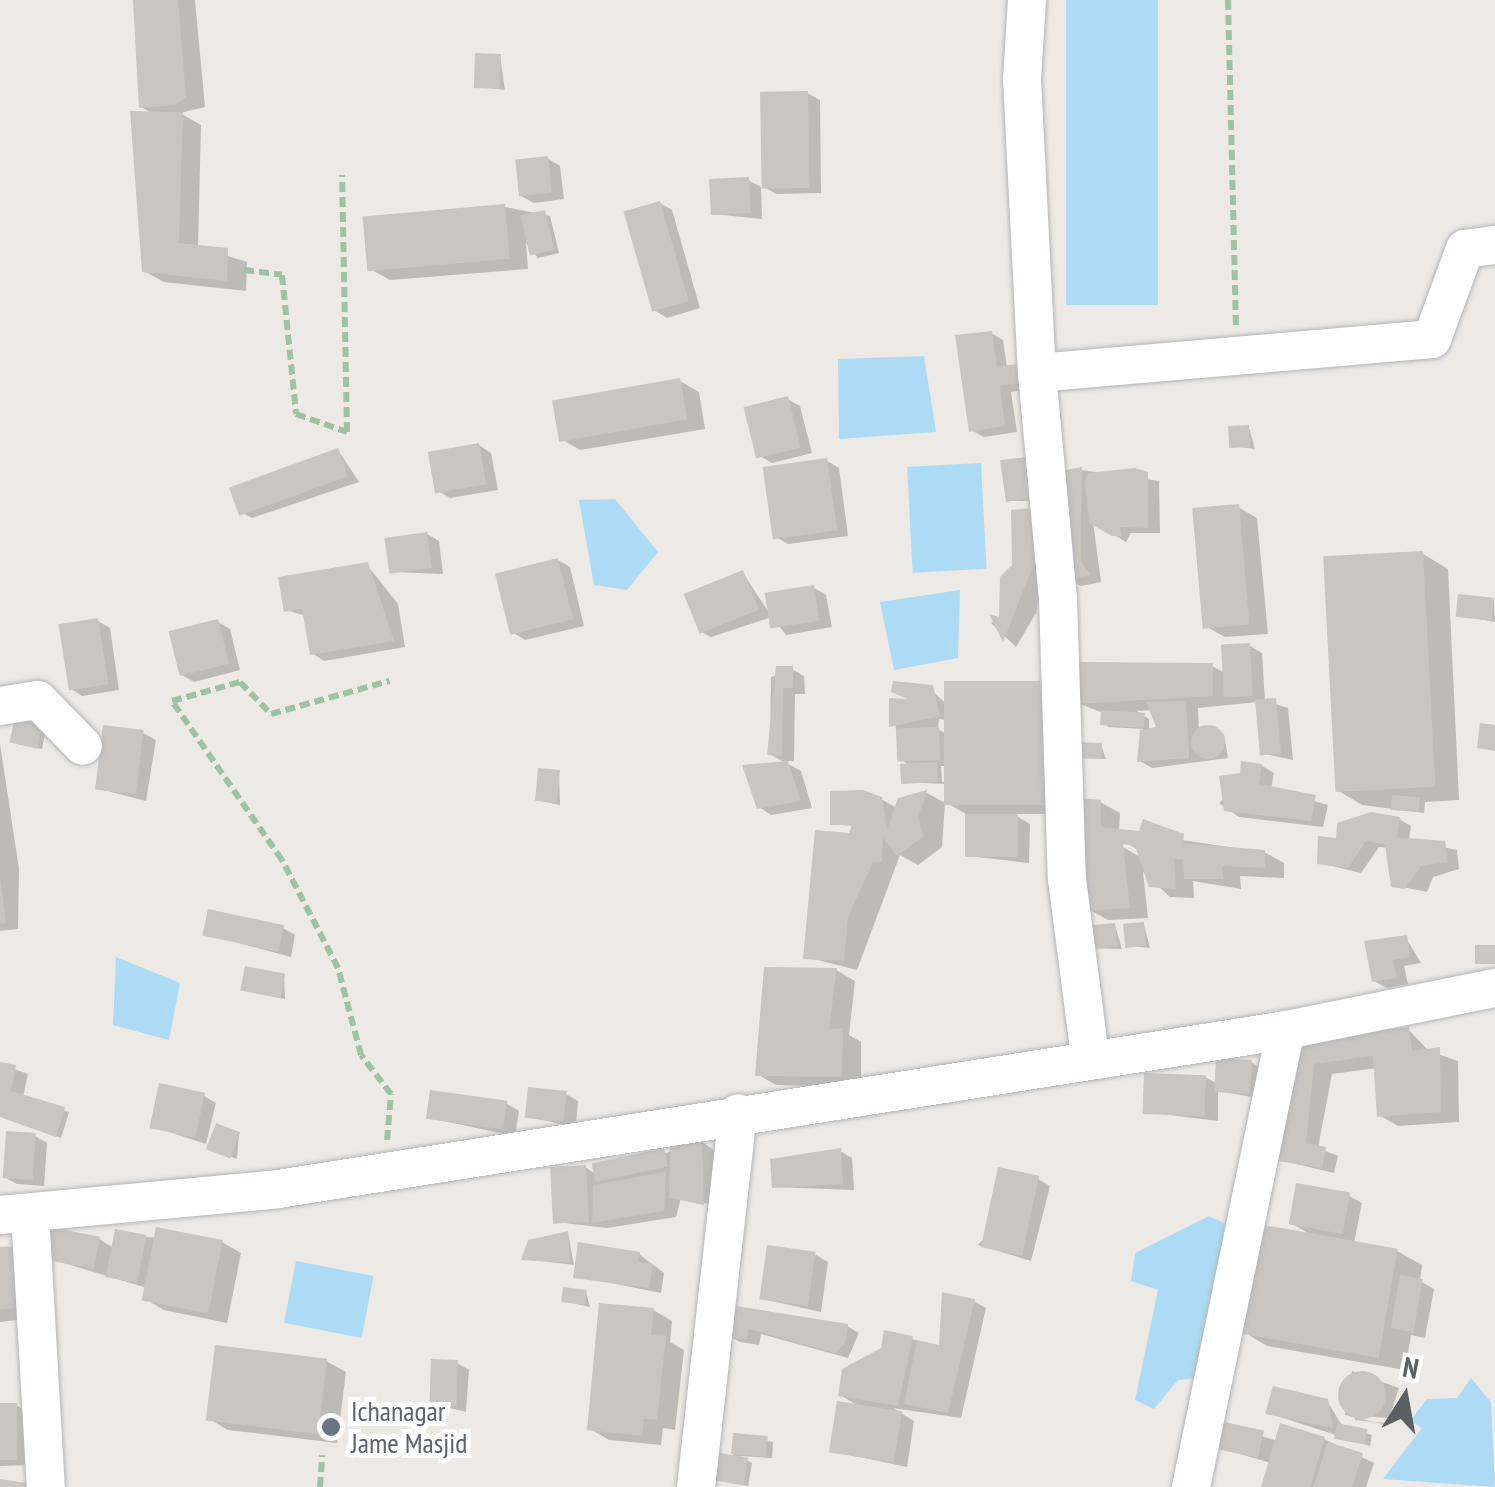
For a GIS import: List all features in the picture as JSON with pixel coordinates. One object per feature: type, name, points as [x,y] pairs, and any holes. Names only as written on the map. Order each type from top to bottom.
[{"type":"street","points":[[1027,0],[1022,79],[1037,372],[1058,598],[1067,879],[1090,1056]]},
{"type":"street","points":[[1037,372],[1432,339],[1465,249],[1495,245]]},
{"type":"street","points":[[0,706],[38,700],[83,746]]},
{"type":"street","points":[[46,1487],[15,1214],[384,1171],[1090,1056],[1286,1030],[1495,988]]},
{"type":"street","points":[[1191,1487],[1286,1030]]},
{"type":"street","points":[[696,1487],[738,1113]]},
{"type":"path","points":[[1228,0],[1237,356]]},
{"type":"path","points":[[244,270],[282,274],[296,414],[347,432],[342,176]]},
{"type":"path","points":[[384,1171],[392,1094],[362,1055],[338,968],[282,860],[172,701],[240,682],[271,714],[390,681]]},
{"type":"path","points":[[320,1487],[322,1455]]},
{"type":"water","points":[[1066,0],[1158,0],[1158,305],[1066,305]]},
{"type":"water","points":[[924,356],[936,432],[839,439],[838,359]]},
{"type":"water","points":[[981,463],[987,569],[913,573],[907,467]]},
{"type":"water","points":[[615,499],[658,552],[627,590],[594,585],[579,500]]},
{"type":"water","points":[[960,590],[958,658],[894,670],[880,602]]},
{"type":"water","points":[[116,957],[180,983],[169,1040],[113,1025]]},
{"type":"water","points":[[1209,1216],[1230,1226],[1198,1378],[1178,1380],[1154,1409],[1135,1400],[1158,1290],[1131,1281],[1135,1253]]},
{"type":"water","points":[[296,1261],[374,1276],[362,1338],[284,1323]]},
{"type":"water","points":[[1471,1378],[1491,1402],[1495,1487],[1383,1479],[1422,1428],[1410,1421],[1427,1399],[1457,1398]]},
{"type":"building","points":[[133,0],[178,0],[186,97],[176,105],[139,108]]},
{"type":"building","points":[[475,53],[501,54],[500,89],[474,88]]},
{"type":"building","points":[[808,91],[810,188],[762,189],[760,92]]},
{"type":"building","points":[[130,111],[183,112],[179,243],[228,248],[227,281],[142,272]]},
{"type":"building","points":[[548,156],[552,193],[519,196],[515,159]]},
{"type":"building","points":[[749,177],[751,213],[711,215],[709,179]]},
{"type":"building","points":[[660,201],[689,301],[652,311],[623,211]]},
{"type":"building","points":[[505,204],[510,259],[367,271],[363,216]]},
{"type":"building","points":[[545,210],[554,250],[530,256],[521,216]]},
{"type":"building","points":[[992,331],[997,366],[1020,364],[1022,383],[1000,386],[1005,426],[969,432],[955,335]]},
{"type":"building","points":[[680,378],[687,419],[559,442],[552,401]]},
{"type":"building","points":[[788,396],[801,447],[756,459],[743,407]]},
{"type":"building","points":[[1249,425],[1250,447],[1229,448],[1228,426]]},
{"type":"building","points":[[479,443],[486,484],[435,493],[428,452]]},
{"type":"building","points":[[338,448],[348,476],[239,516],[229,488]]},
{"type":"building","points":[[1026,457],[1031,504],[1030,498],[1006,502],[1000,460]]},
{"type":"building","points":[[827,458],[837,530],[773,539],[763,467]]},
{"type":"building","points":[[1082,467],[1081,561],[1091,575],[1066,580],[1060,471]]},
{"type":"building","points":[[1135,468],[1148,472],[1148,528],[1120,527],[1122,536],[1112,536],[1089,523],[1085,482],[1088,473]]},
{"type":"building","points":[[1239,504],[1250,625],[1203,629],[1192,508]]},
{"type":"building","points":[[1032,508],[1037,556],[1003,642],[989,614],[999,617],[1000,577],[1012,565],[1011,510]]},
{"type":"building","points":[[427,532],[432,568],[389,574],[384,538]]},
{"type":"building","points":[[1423,551],[1435,787],[1335,792],[1323,556]]},
{"type":"building","points":[[558,558],[573,619],[510,635],[495,574]]},
{"type":"building","points":[[368,562],[394,641],[310,655],[302,609],[284,612],[278,577]]},
{"type":"building","points":[[743,570],[759,610],[700,634],[684,594]]},
{"type":"building","points":[[814,585],[820,621],[770,628],[765,593]]},
{"type":"building","points":[[1458,594],[1494,598],[1491,621],[1456,617]]},
{"type":"building","points":[[98,618],[108,684],[69,690],[58,624]]},
{"type":"building","points":[[218,619],[229,664],[180,676],[169,631]]},
{"type":"building","points":[[1250,643],[1253,696],[1224,697],[1221,645]]},
{"type":"building","points":[[1074,662],[1213,663],[1213,696],[1076,704]]},
{"type":"building","points":[[776,666],[793,666],[793,688],[783,688],[782,756],[767,755]]},
{"type":"building","points":[[893,681],[933,685],[940,716],[889,727],[889,698],[908,699],[891,692]]},
{"type":"building","points":[[944,681],[1045,681],[1045,805],[944,805]]},
{"type":"building","points":[[1276,698],[1281,754],[1260,756],[1255,700]]},
{"type":"building","points":[[1186,701],[1189,758],[1137,762],[1140,730],[1156,727],[1146,702]]},
{"type":"building","points":[[1101,710],[1145,713],[1144,728],[1100,725]]},
{"type":"building","points":[[15,718],[42,724],[37,749],[9,742]]},
{"type":"building","points":[[1480,723],[1495,725],[1495,751],[1477,748]]},
{"type":"building","points":[[103,725],[144,730],[136,795],[95,790]]},
{"type":"building","points":[[1208,725],[1220,730],[1225,742],[1220,754],[1208,759],[1196,754],[1191,742],[1196,730]]},
{"type":"building","points":[[939,727],[940,760],[897,761],[896,729]]},
{"type":"building","points":[[1071,742],[1102,743],[1101,758],[1070,757]]},
{"type":"building","points":[[788,761],[801,801],[757,809],[742,765]]},
{"type":"building","points":[[1241,761],[1262,764],[1259,784],[1316,795],[1311,821],[1224,811],[1219,776],[1240,773]]},
{"type":"building","points":[[937,762],[938,782],[901,784],[900,764]]},
{"type":"building","points":[[538,768],[560,770],[557,803],[535,801]]},
{"type":"building","points":[[863,790],[882,797],[887,830],[898,798],[927,790],[918,818],[924,836],[897,856],[883,838],[882,862],[873,862],[848,917],[844,961],[803,959],[815,830],[849,833],[852,825],[830,825],[830,791]]},
{"type":"building","points":[[1392,795],[1420,797],[1419,812],[1391,810]]},
{"type":"building","points":[[1080,798],[1101,800],[1101,827],[1139,831],[1143,819],[1184,834],[1183,843],[1265,850],[1265,868],[1222,866],[1223,879],[1184,879],[1183,859],[1174,859],[1176,889],[1149,887],[1135,846],[1123,844],[1130,908],[1086,911]]},
{"type":"building","points":[[1371,812],[1400,817],[1397,837],[1445,841],[1448,862],[1421,866],[1405,889],[1391,887],[1385,845],[1366,841],[1348,868],[1317,864],[1318,836],[1336,838],[1337,823]]},
{"type":"building","points":[[965,814],[1018,814],[1018,857],[965,857]]},
{"type":"building","points":[[0,876],[6,923],[0,924]]},
{"type":"building","points":[[208,909],[284,925],[279,952],[202,935]]},
{"type":"building","points":[[1144,922],[1146,946],[1125,948],[1123,924]]},
{"type":"building","points":[[1115,923],[1117,947],[1087,950],[1085,926]]},
{"type":"building","points":[[1407,935],[1410,957],[1393,960],[1397,978],[1372,982],[1364,941]]},
{"type":"building","points":[[1475,945],[1495,945],[1495,964],[1475,964]]},
{"type":"building","points":[[245,966],[285,974],[280,998],[240,991]]},
{"type":"building","points":[[764,967],[837,968],[829,1029],[843,1028],[842,1077],[755,1076]]},
{"type":"building","points":[[1409,1027],[1412,1051],[1440,1047],[1441,1112],[1377,1117],[1373,1056],[1314,1064],[1306,1143],[1326,1147],[1322,1168],[1272,1160],[1295,1039]]},
{"type":"building","points":[[1216,1058],[1252,1060],[1250,1094],[1214,1092]]},
{"type":"building","points":[[0,1062],[16,1065],[11,1091],[65,1107],[56,1137],[0,1117]]},
{"type":"building","points":[[1144,1073],[1206,1075],[1205,1116],[1143,1114]]},
{"type":"building","points":[[159,1083],[205,1093],[195,1138],[149,1128]]},
{"type":"building","points":[[528,1087],[567,1091],[564,1122],[525,1118]]},
{"type":"building","points":[[430,1090],[507,1101],[503,1130],[426,1119]]},
{"type":"building","points":[[216,1123],[240,1132],[230,1158],[206,1149]]},
{"type":"building","points":[[6,1131],[36,1133],[33,1180],[3,1178]]},
{"type":"building","points":[[702,1140],[704,1205],[669,1198],[670,1143]]},
{"type":"building","points":[[664,1148],[668,1167],[596,1182],[592,1163]]},
{"type":"building","points":[[841,1148],[843,1184],[772,1188],[770,1159]]},
{"type":"building","points":[[586,1165],[589,1222],[553,1224],[550,1167]]},
{"type":"building","points":[[998,1167],[1039,1176],[1022,1256],[981,1247]]},
{"type":"building","points":[[666,1172],[664,1211],[592,1223],[593,1185]]},
{"type":"building","points":[[1296,1183],[1350,1193],[1343,1234],[1289,1224]]},
{"type":"building","points":[[1258,1224],[1398,1249],[1379,1358],[1239,1333]]},
{"type":"building","points":[[50,1227],[100,1237],[94,1269],[44,1259]]},
{"type":"building","points":[[156,1227],[223,1240],[208,1314],[142,1301]]},
{"type":"building","points":[[115,1229],[146,1235],[137,1283],[106,1277]]},
{"type":"building","points":[[568,1231],[570,1263],[521,1260],[528,1240]]},
{"type":"building","points":[[578,1242],[640,1252],[638,1262],[653,1264],[649,1288],[573,1278]]},
{"type":"building","points":[[767,1245],[816,1252],[808,1306],[759,1299]]},
{"type":"building","points":[[16,1246],[23,1307],[0,1310],[0,1247]]},
{"type":"building","points":[[1400,1275],[1423,1279],[1413,1332],[1391,1328]]},
{"type":"building","points":[[563,1287],[587,1290],[585,1305],[561,1302]]},
{"type":"building","points":[[942,1292],[975,1299],[948,1413],[904,1404],[917,1340],[939,1345]]},
{"type":"building","points":[[599,1303],[654,1308],[651,1335],[666,1336],[657,1420],[644,1419],[642,1436],[587,1430]]},
{"type":"building","points":[[730,1305],[848,1324],[845,1344],[835,1353],[749,1329],[747,1339],[725,1337]]},
{"type":"building","points":[[884,1330],[913,1336],[898,1406],[838,1396],[842,1369],[881,1348]]},
{"type":"building","points":[[215,1345],[327,1359],[318,1434],[206,1420]]},
{"type":"building","points":[[431,1359],[458,1360],[456,1406],[429,1405]]},
{"type":"building","points":[[1362,1371],[1379,1378],[1386,1395],[1379,1412],[1362,1419],[1345,1412],[1338,1395],[1345,1378]]},
{"type":"building","points":[[1273,1386],[1328,1399],[1333,1428],[1265,1414]]},
{"type":"building","points":[[837,1401],[902,1411],[894,1463],[829,1452]]},
{"type":"building","points":[[0,1403],[17,1403],[17,1460],[0,1460]]},
{"type":"building","points":[[1215,1420],[1264,1430],[1258,1458],[1209,1447]]},
{"type":"building","points":[[1280,1423],[1325,1437],[1310,1487],[1261,1487]]},
{"type":"building","points":[[1337,1423],[1367,1429],[1364,1445],[1334,1439]]},
{"type":"building","points":[[733,1433],[768,1436],[766,1457],[731,1454]]},
{"type":"building","points":[[1328,1442],[1363,1453],[1352,1487],[1313,1487]]},
{"type":"building","points":[[715,1452],[748,1458],[744,1485],[710,1480]]},
{"type":"building","points":[[0,1479],[41,1485],[41,1487],[0,1487]]},
{"type":"place","name":"Ichanagar Jame Masjid","points":[[331,1427]]}]
